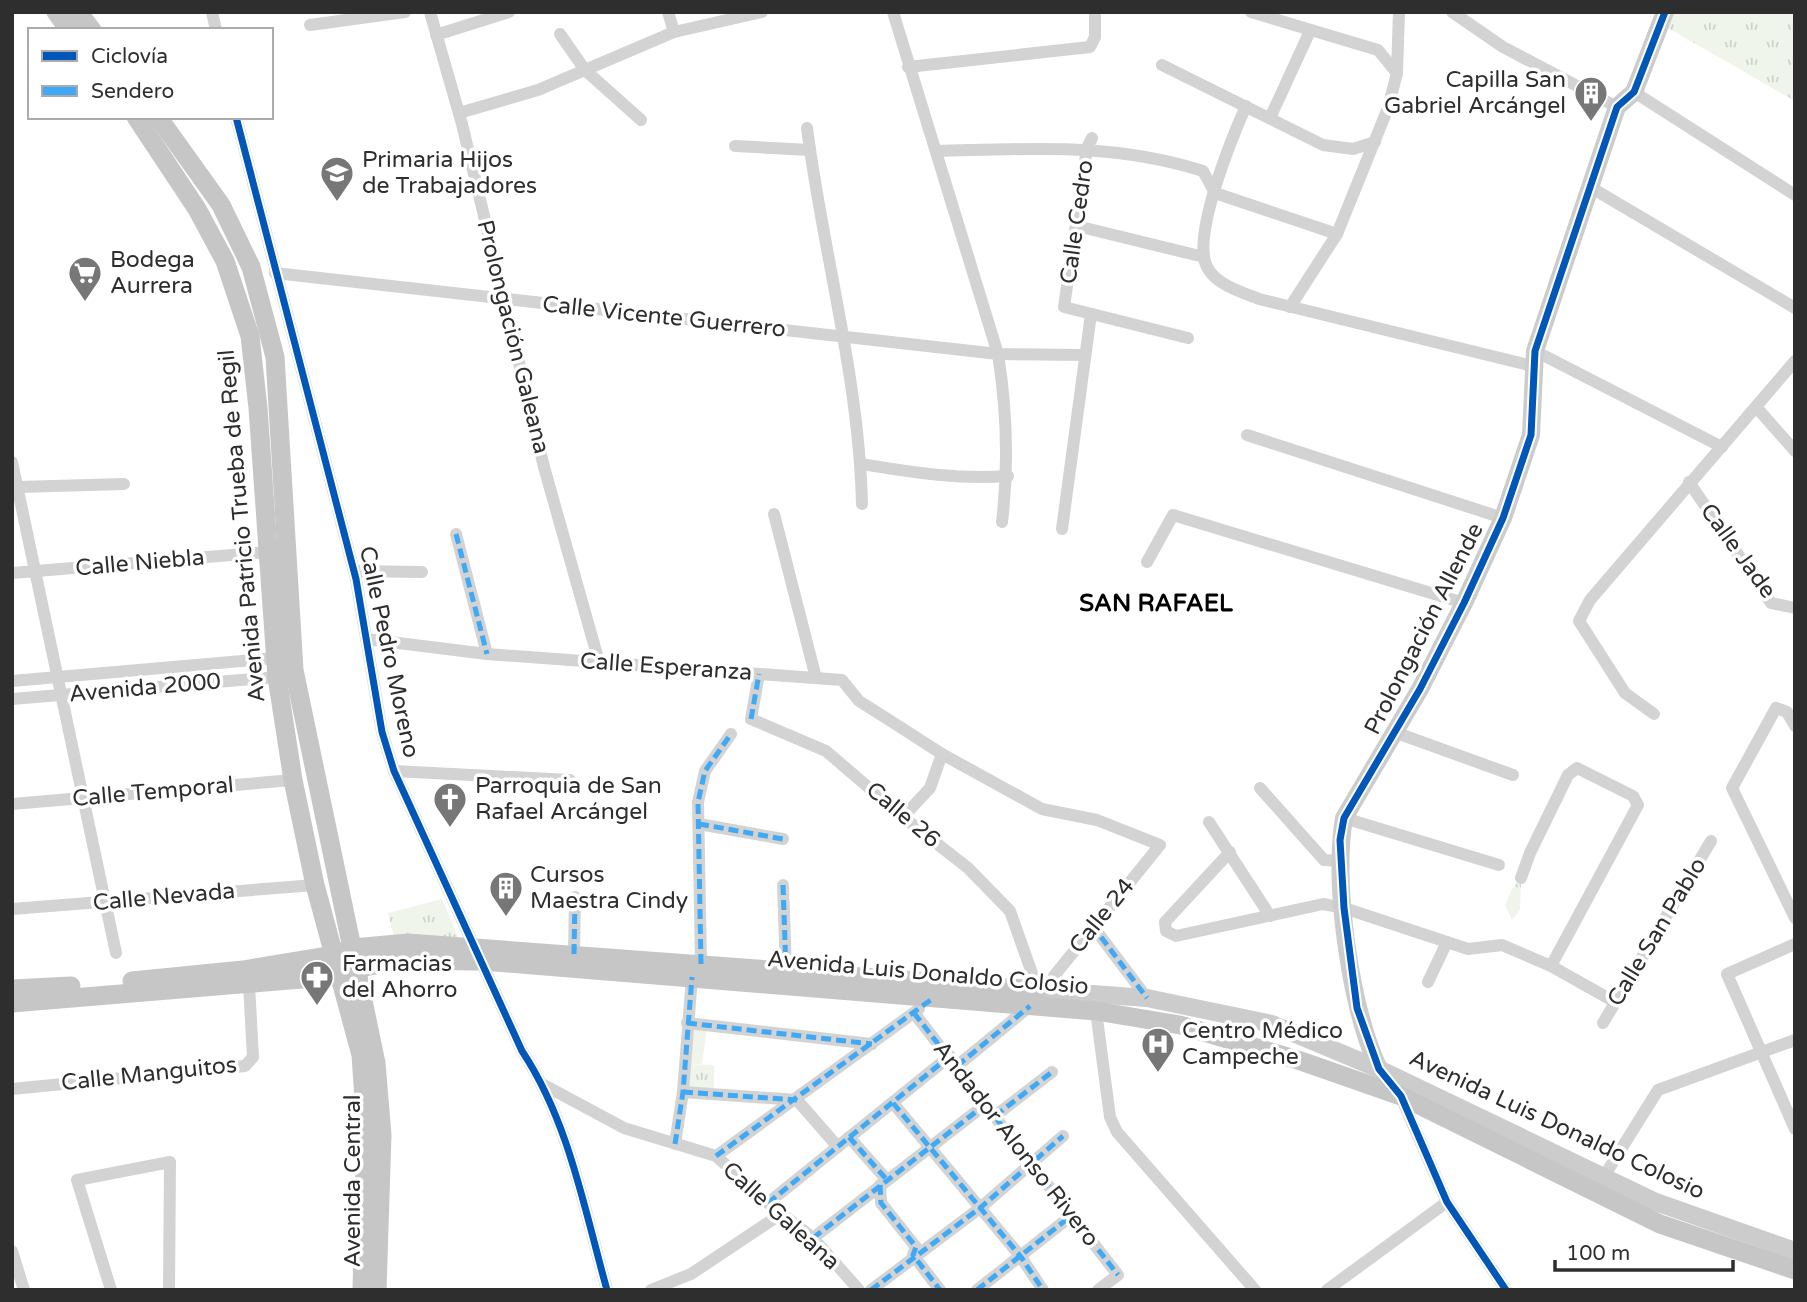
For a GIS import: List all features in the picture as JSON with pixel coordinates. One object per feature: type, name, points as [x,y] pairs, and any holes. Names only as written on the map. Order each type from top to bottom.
[{"type":"main road","points":[[56,12],[68,28]]},
{"type":"main road","points":[[78,12],[90,28]]},
{"type":"main road","name":"Avenida Patricio Trueba de Regil","points":[[137,119],[197,209],[225,261],[246,324],[258,408],[276,668],[293,780],[333,955]]},
{"type":"main road","name":"Avenida Patricio Trueba de Regil","points":[[159,119],[221,205],[251,267],[262,300],[278,377],[294,670],[353,948]]},
{"type":"main road","points":[[12,989],[243,970],[333,955],[353,948],[408,943],[479,953],[574,954],[696,970],[786,970],[811,980],[1042,996]]},
{"type":"main road","name":"Avenida Central","points":[[353,948],[347,972],[361,1055],[366,1128],[362,1290]]},
{"type":"main road","name":"Avenida Luis Donaldo Colosio","points":[[12,1003],[249,985],[347,972],[399,961],[479,953],[811,980],[932,999],[1042,996],[1096,1011],[1180,1025],[1298,1060],[1401,1096],[1660,1224],[1795,1270]]},
{"type":"main road","name":"Avenida Central","points":[[333,955],[347,972],[376,1063],[382,1135],[377,1290]]},
{"type":"street","points":[[310,25],[405,12]]},
{"type":"street","name":"Prolongación Galeana","points":[[430,12],[459,113],[544,467],[598,662]]},
{"type":"street","points":[[436,35],[509,12]]},
{"type":"street","points":[[668,12],[674,32]]},
{"type":"street","points":[[459,113],[538,90],[674,32],[762,12]]},
{"type":"street","points":[[893,12],[998,354],[1007,411],[1008,476],[1002,522]]},
{"type":"street","points":[[908,67],[1090,47],[1095,37],[1095,12]]},
{"type":"street","points":[[1251,12],[1378,50],[1397,73]]},
{"type":"street","points":[[1290,307],[1337,234],[1355,183],[1375,142],[1397,73],[1396,34],[1399,12]]},
{"type":"street","points":[[1452,12],[1503,47],[1617,107]]},
{"type":"street","name":"Prolongación Allende","points":[[1379,1069],[1357,1008],[1344,908],[1340,840],[1344,818],[1464,603],[1503,518],[1531,435],[1536,359],[1590,187],[1617,107],[1634,92],[1665,12]]},
{"type":"street","points":[[1270,118],[1310,31]]},
{"type":"street","points":[[561,34],[585,70],[641,120]]},
{"type":"street","points":[[1162,65],[1323,145],[1353,149],[1375,142]]},
{"type":"street","points":[[1634,92],[1795,195]]},
{"type":"street","points":[[1246,106],[1230,143],[1202,243],[1205,264],[1223,285],[1290,307],[1536,359],[1722,447]]},
{"type":"street","name":"Calle Pedro Moreno","points":[[236,119],[354,571],[382,732],[394,771],[522,1051],[544,1085],[562,1127],[607,1290]]},
{"type":"street","points":[[807,128],[844,336],[861,464],[862,504]]},
{"type":"street","points":[[936,151],[1090,143],[1160,157],[1203,171],[1215,193],[1337,234]]},
{"type":"street","name":"Calle Cedro","points":[[1090,143],[1064,307],[1091,314]]},
{"type":"street","points":[[735,146],[810,149]]},
{"type":"street","points":[[1590,187],[1795,308]]},
{"type":"street","points":[[1077,226],[1204,257]]},
{"type":"street","name":"Calle Vicente Guerrero","points":[[275,273],[998,354],[1085,355]]},
{"type":"street","points":[[1062,529],[1091,314],[1188,338]]},
{"type":"street","points":[[1654,714],[1625,693],[1579,621],[1590,600],[1689,482],[1757,408],[1795,360]]},
{"type":"street","points":[[278,377],[302,374]]},
{"type":"street","points":[[1757,408],[1794,448]]},
{"type":"street","points":[[1247,435],[1503,518]]},
{"type":"street","points":[[13,463],[116,953]]},
{"type":"street","points":[[861,464],[934,476],[976,479],[1008,476]]},
{"type":"street","name":"Calle Jade","points":[[1689,482],[1771,603],[1795,608]]},
{"type":"street","points":[[18,487],[124,484]]},
{"type":"street","points":[[774,514],[816,678]]},
{"type":"street","points":[[1147,562],[1173,515],[1464,603]]},
{"type":"street","points":[[456,534],[487,654]]},
{"type":"street","name":"Calle Niebla","points":[[12,573],[268,552]]},
{"type":"street","points":[[354,571],[422,572]]},
{"type":"street","name":"Calle Esperanza","points":[[366,639],[487,654],[842,680],[859,701],[942,754],[1042,809],[1097,820],[1160,845]]},
{"type":"street","name":"Avenida 2000","points":[[12,681],[58,686],[276,668]]},
{"type":"street","name":"Avenida 2000","points":[[12,699],[58,686],[276,668]]},
{"type":"street","name":"Calle 26","points":[[760,674],[751,719],[826,751],[968,868],[1010,911],[1042,996]]},
{"type":"street","points":[[1795,726],[1787,712],[1776,708],[1732,788],[1789,891],[1795,918]]},
{"type":"street","points":[[1394,732],[1513,775]]},
{"type":"street","points":[[675,1144],[683,1092],[687,1023],[696,970],[698,802],[705,771],[731,734]]},
{"type":"street","points":[[903,817],[930,788],[942,754]]},
{"type":"street","points":[[1521,878],[1530,853],[1568,775],[1577,768],[1633,796],[1638,804],[1550,966]]},
{"type":"street","points":[[394,771],[570,780]]},
{"type":"street","name":"Calle Temporal","points":[[12,804],[293,780]]},
{"type":"street","points":[[1260,788],[1324,860],[1342,861]]},
{"type":"street","points":[[1344,818],[1499,864]]},
{"type":"street","points":[[1209,822],[1270,916]]},
{"type":"street","points":[[699,824],[783,839]]},
{"type":"street","name":"Calle San Pablo","points":[[1603,1023],[1711,841]]},
{"type":"street","name":"Calle 24","points":[[1042,996],[1092,925],[1160,845]]},
{"type":"street","points":[[1230,852],[1164,922],[1166,931],[1176,936],[1323,904],[1344,908],[1468,949],[1502,945],[1550,966],[1615,1002]]},
{"type":"street","name":"Calle Nevada","points":[[12,909],[315,885]]},
{"type":"street","points":[[783,885],[786,970]]},
{"type":"street","points":[[574,954],[575,897]]},
{"type":"street","points":[[1092,925],[1147,998]]},
{"type":"street","points":[[1428,982],[1447,942]]},
{"type":"street","points":[[1795,944],[1727,974],[1795,1129]]},
{"type":"street","name":"Calle Manguitos","points":[[12,1089],[245,1066],[253,1057],[249,985]]},
{"type":"street","points":[[768,1203],[893,1103],[1042,996]]},
{"type":"street","name":"Avenida Luis Donaldo Colosio","points":[[1042,996],[1147,998],[1272,1024],[1379,1069],[1656,1202],[1795,1251]]},
{"type":"street","points":[[716,1156],[797,1100],[932,999]]},
{"type":"street","points":[[1096,1011],[1110,1117],[1117,1132],[1255,1290]]},
{"type":"street","name":"Andador Alonso Rivero","points":[[914,1013],[1118,1275],[1098,1290]]},
{"type":"street","points":[[687,1023],[872,1044]]},
{"type":"street","points":[[1603,1178],[1658,1090],[1795,1040]]},
{"type":"street","points":[[1379,1069],[1401,1096],[1447,1202],[1506,1290]]},
{"type":"street","points":[[995,1116],[1052,1072]]},
{"type":"street","name":"Calle Galeana","points":[[544,1085],[624,1128],[716,1156],[768,1203],[813,1238],[859,1290]]},
{"type":"street","points":[[683,1092],[797,1100],[838,1147]]},
{"type":"street","points":[[893,1103],[1021,1257],[1043,1290]]},
{"type":"street","points":[[813,1238],[986,1104]]},
{"type":"street","points":[[871,1290],[913,1255],[980,1208],[1063,1136]]},
{"type":"street","points":[[849,1138],[883,1183],[881,1203],[915,1247],[913,1255]]},
{"type":"street","points":[[111,1290],[78,1180],[170,1162],[169,1290]]},
{"type":"street","points":[[1326,1290],[1447,1202]]},
{"type":"street","points":[[651,1290],[691,1274],[781,1213]]},
{"type":"street","points":[[976,1290],[1071,1216]]},
{"type":"street","points":[[12,1251],[24,1290]]},
{"type":"street","points":[[913,1255],[940,1290]]},
{"type":"green space","points":[[1674,12],[1795,12],[1795,101],[1668,28]]},
{"type":"green space","points":[[1521,878],[1520,910],[1512,920],[1505,905],[1512,889]]},
{"type":"green space","points":[[442,899],[458,937],[395,941],[388,913]]},
{"type":"green space","points":[[689,1026],[707,1028],[702,1064],[687,1064]]},
{"type":"green space","points":[[687,1064],[714,1065],[714,1092],[686,1091]]},
{"type":"marked path","points":[[456,534],[487,654]]},
{"type":"marked path","points":[[751,719],[759,674]]},
{"type":"marked path","points":[[701,964],[698,802],[705,771],[731,734]]},
{"type":"marked path","points":[[699,824],[783,839]]},
{"type":"marked path","points":[[783,885],[786,970]]},
{"type":"marked path","points":[[574,954],[575,897]]},
{"type":"marked path","points":[[1092,925],[1147,998]]},
{"type":"marked path","points":[[675,1144],[683,1092],[692,977]]},
{"type":"marked path","points":[[716,1156],[932,999]]},
{"type":"marked path","points":[[957,1066],[1030,1006]]},
{"type":"marked path","points":[[914,1013],[1118,1275]]},
{"type":"marked path","points":[[687,1023],[872,1044]]},
{"type":"marked path","points":[[768,1203],[950,1056]]},
{"type":"marked path","points":[[995,1116],[1052,1072]]},
{"type":"marked path","points":[[683,1092],[797,1100]]},
{"type":"marked path","points":[[893,1103],[1021,1257],[1043,1290]]},
{"type":"marked path","points":[[813,1238],[986,1104]]},
{"type":"marked path","points":[[871,1290],[980,1208],[1063,1136]]},
{"type":"marked path","points":[[849,1137],[887,1180]]},
{"type":"marked path","points":[[880,1185],[881,1203],[916,1247],[913,1255],[940,1290]]},
{"type":"marked path","points":[[977,1290],[1071,1216]]},
{"type":"cycle path","points":[[1506,1290],[1447,1202],[1401,1096],[1379,1069],[1357,1008],[1344,908],[1340,840],[1344,818],[1420,689],[1503,518],[1531,435],[1535,351],[1617,107],[1634,92],[1665,12]]},
{"type":"cycle path","points":[[237,119],[356,579],[382,732],[394,771],[522,1051],[552,1107],[574,1166],[607,1290]]},
{"type":"place","name":"Capilla San Gabriel Arcángel","points":[[1591,123]]},
{"type":"place","name":"Primaria Hijos de Trabajadores","points":[[337,203]]},
{"type":"place","name":"Bodega Aurrera","points":[[85,303]]},
{"type":"place","name":"Parroquia de San Rafael Arcángel","points":[[450,829]]},
{"type":"place","name":"Cursos Maestra Cindy","points":[[506,918]]},
{"type":"place","name":"Farmacias del Ahorro","points":[[317,1007]]},
{"type":"place","name":"Centro Médico Campeche","points":[[1158,1074]]},
{"type":"district","name":"SAN RAFAEL","points":[[1156,603]]}]
